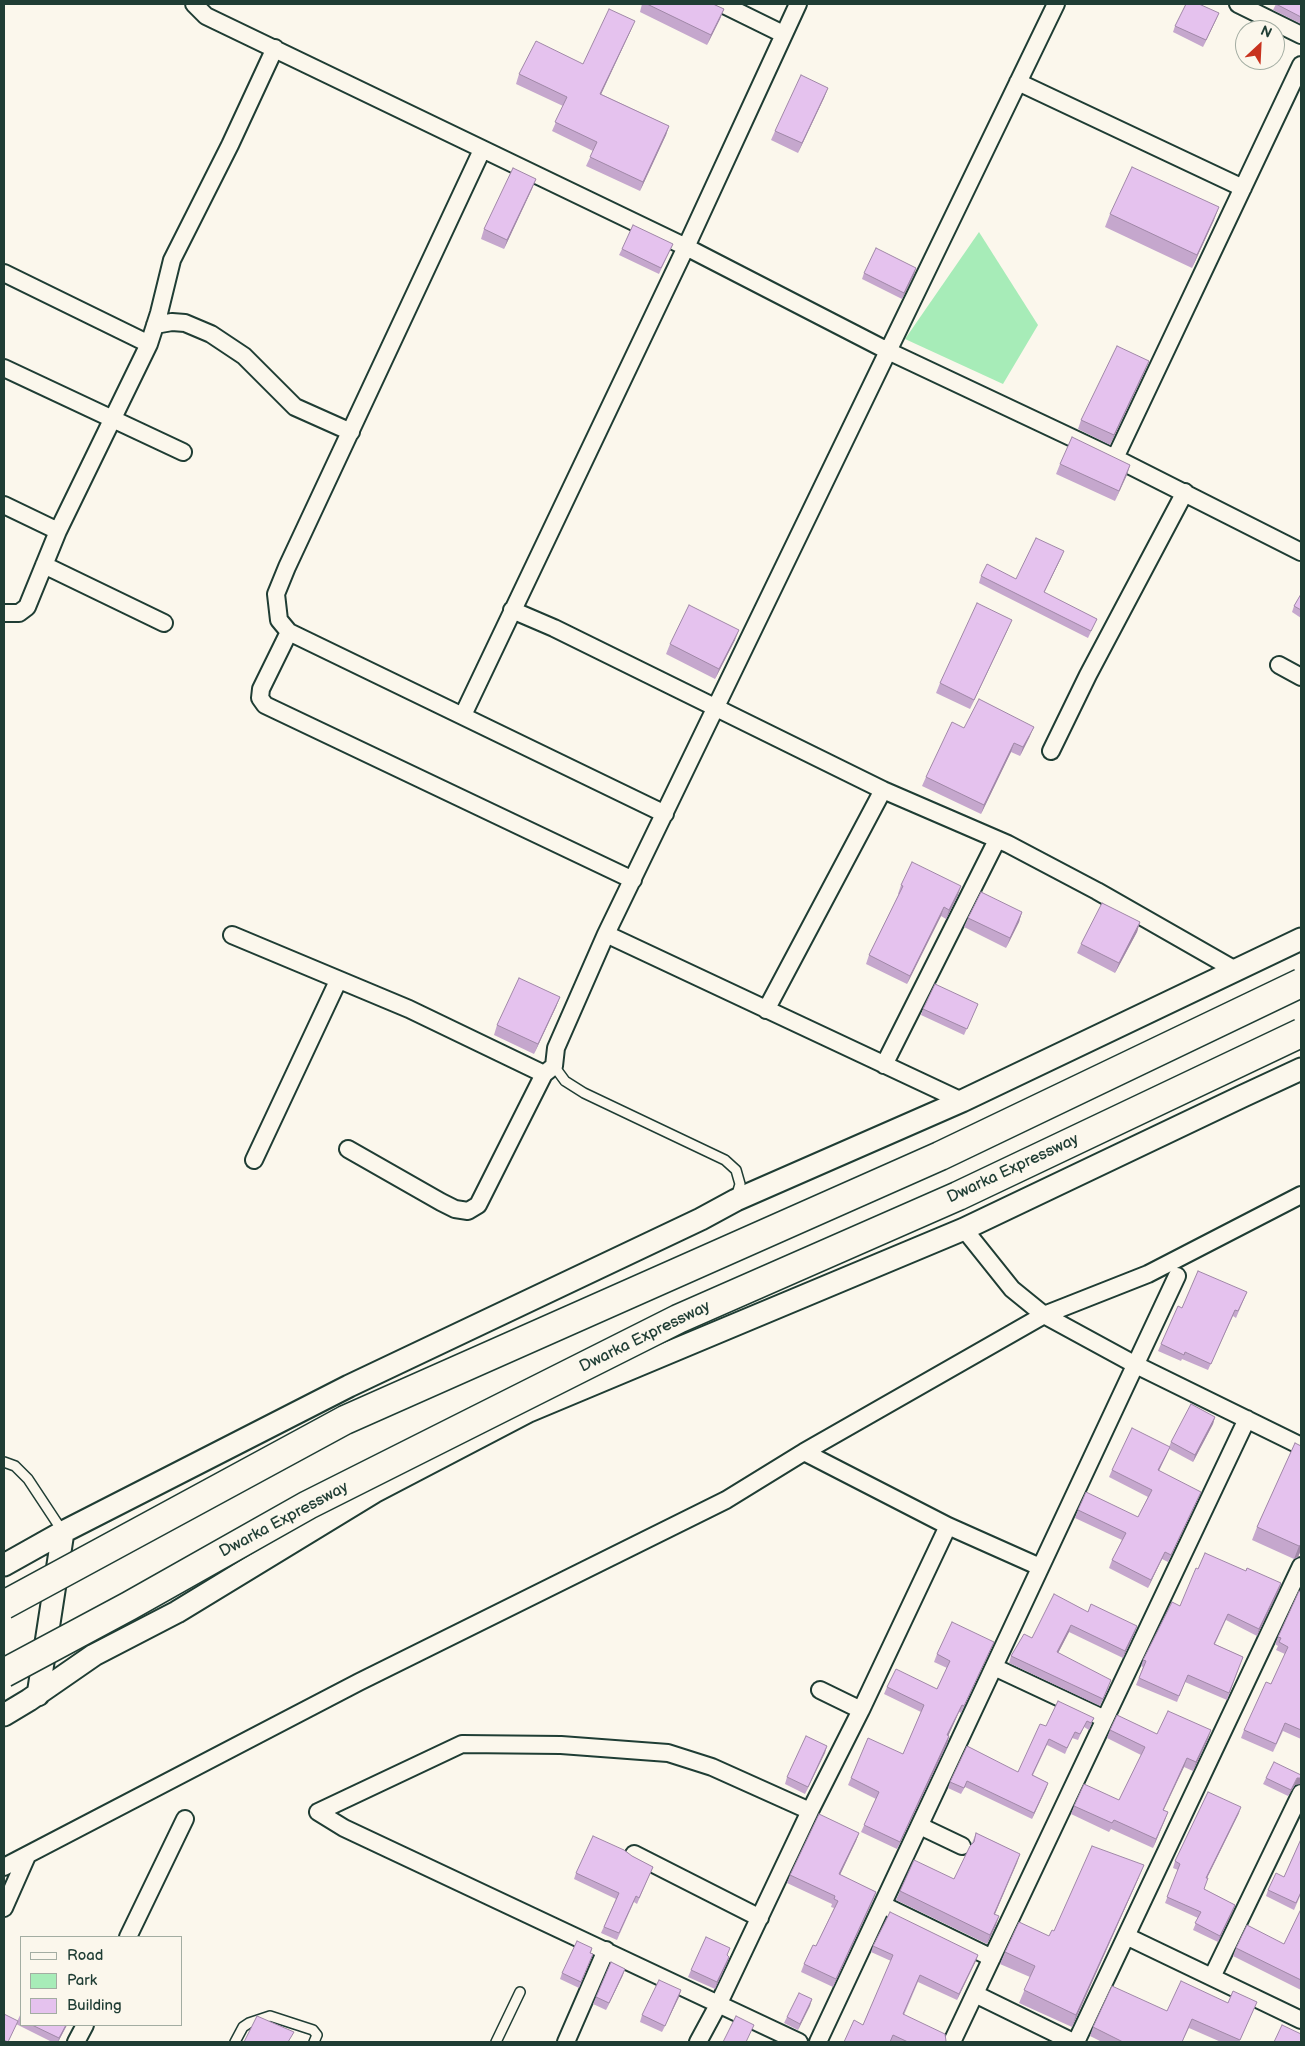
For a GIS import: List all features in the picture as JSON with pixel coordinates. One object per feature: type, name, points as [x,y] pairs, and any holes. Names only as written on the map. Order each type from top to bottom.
[{"type":"highway","points":[[4,1605],[345,1420],[940,1156],[1301,983]]},
{"type":"highway","name":"Dwarka Expressway","points":[[4,1673],[308,1505],[678,1319],[958,1196],[1301,1033]]},
{"type":"street","points":[[194,4],[206,16],[686,247],[888,350],[1185,492],[1301,552]]},
{"type":"street","points":[[722,4],[783,34]]},
{"type":"street","points":[[463,716],[686,247],[798,4]]},
{"type":"street","points":[[348,1149],[440,1202],[468,1212],[478,1205],[549,1070],[556,1048],[606,934],[1056,4]]},
{"type":"street","points":[[1238,4],[1301,35]]},
{"type":"street","points":[[4,613],[19,613],[27,607],[58,531],[149,344],[172,260],[230,145],[275,48]]},
{"type":"street","points":[[1115,458],[1301,65]]},
{"type":"street","points":[[1018,82],[1243,188]]},
{"type":"street","points":[[482,150],[287,567],[276,594],[279,620],[289,632],[665,814]]},
{"type":"street","points":[[4,273],[149,344]]},
{"type":"street","points":[[155,324],[185,323],[211,334],[244,356],[295,407],[351,432]]},
{"type":"street","points":[[4,368],[182,452]]},
{"type":"street","points":[[1051,751],[1088,675],[1185,492]]},
{"type":"street","points":[[4,505],[58,531]]},
{"type":"street","points":[[44,565],[164,624]]},
{"type":"street","points":[[512,610],[554,628],[883,790],[997,840],[1096,890],[1237,971]]},
{"type":"street","points":[[289,632],[261,689],[260,698],[265,704],[633,880]]},
{"type":"street","points":[[1279,665],[1301,678]]},
{"type":"street","points":[[766,1010],[883,790]]},
{"type":"street","points":[[884,1065],[997,840]]},
{"type":"street","points":[[606,934],[962,1101]]},
{"type":"street","points":[[232,935],[549,1070]]},
{"type":"street","points":[[4,1566],[64,1532],[349,1386],[701,1220],[736,1200],[962,1101],[1301,939]]},
{"type":"street","points":[[254,1160],[338,981]]},
{"type":"street","points":[[4,1715],[94,1655],[177,1612],[374,1492],[529,1411],[964,1229],[1301,1069]]},
{"type":"street","points":[[4,1867],[359,1682],[726,1500],[804,1452],[1044,1315],[1148,1274],[1301,1195]]},
{"type":"street","points":[[964,1229],[1012,1289],[1044,1315],[1134,1364],[1301,1446]]},
{"type":"street","points":[[818,2042],[1176,1276]]},
{"type":"street","points":[[952,2042],[1247,1420]]},
{"type":"street","points":[[804,1452],[948,1526],[1040,1567]]},
{"type":"street","points":[[698,2042],[718,2005],[810,1811],[861,1710],[948,1526]]},
{"type":"street","points":[[38,1694],[64,1532]]},
{"type":"street","points":[[975,1994],[1074,2042],[1297,1586],[1301,1566]]},
{"type":"street","points":[[994,1666],[1105,1719]]},
{"type":"street","points":[[820,1690],[861,1710]]},
{"type":"street","points":[[799,2042],[344,1828],[318,1812],[462,1744],[561,1745],[668,1754],[712,1767],[810,1811]]},
{"type":"street","points":[[1212,1977],[1301,1793]]},
{"type":"street","points":[[128,1936],[185,1819]]},
{"type":"street","points":[[920,1826],[962,1846]]},
{"type":"street","points":[[634,1854],[760,1918]]},
{"type":"street","points":[[4,1908],[27,1856]]},
{"type":"street","points":[[883,1904],[992,1958]]},
{"type":"street","points":[[1126,1936],[1212,1977],[1299,2013]]},
{"type":"street","points":[[566,2042],[606,1950]]},
{"type":"street","points":[[76,2042],[84,2026]]},
{"type":"lane","points":[[549,1070],[584,1093],[725,1160],[736,1170],[740,1184],[736,1200]]},
{"type":"lane","points":[[4,1462],[15,1466],[28,1479],[64,1532]]},
{"type":"lane","points":[[496,2042],[520,1992]]},
{"type":"lane","points":[[235,2042],[243,2027],[270,2016],[313,2030],[317,2035],[314,2042]]},
{"type":"green space","points":[[979,232],[1038,325],[1003,384],[905,339]]},
{"type":"building","points":[[647,4],[713,4],[724,9],[711,35]]},
{"type":"building","points":[[1186,4],[1199,4],[1219,13],[1206,40],[1175,26]]},
{"type":"building","points":[[1276,4],[1301,4],[1301,17]]},
{"type":"building","points":[[609,9],[635,21],[600,94],[669,126],[643,182],[590,157],[597,142],[555,122],[567,97],[519,74],[536,41],[583,64]]},
{"type":"building","points":[[801,75],[828,88],[802,143],[775,131]]},
{"type":"building","points":[[1132,167],[1219,207],[1197,255],[1110,214]]},
{"type":"building","points":[[513,168],[536,179],[507,240],[484,229]]},
{"type":"building","points":[[633,225],[673,244],[661,268],[622,249]]},
{"type":"building","points":[[876,248],[916,268],[904,293],[864,273]]},
{"type":"building","points":[[1117,346],[1149,361],[1114,435],[1081,420]]},
{"type":"building","points":[[1072,437],[1130,465],[1119,491],[1060,464]]},
{"type":"building","points":[[1036,538],[1064,551],[1044,592],[1097,619],[1091,631],[981,576],[987,564],[1016,579]]},
{"type":"building","points":[[1301,594],[1301,610],[1294,606]]},
{"type":"building","points":[[977,603],[1012,620],[974,700],[940,683]]},
{"type":"building","points":[[689,605],[739,630],[719,669],[670,644]]},
{"type":"building","points":[[979,699],[1034,727],[1023,747],[1014,743],[984,805],[926,777],[952,722],[964,728]]},
{"type":"building","points":[[912,862],[961,886],[949,910],[944,907],[910,976],[869,955],[903,886],[901,885]]},
{"type":"building","points":[[981,892],[1022,912],[1010,938],[968,918]]},
{"type":"building","points":[[1102,903],[1140,922],[1119,963],[1081,944]]},
{"type":"building","points":[[519,978],[560,997],[538,1044],[497,1025]]},
{"type":"building","points":[[935,984],[978,1004],[967,1029],[923,1009]]},
{"type":"building","points":[[1198,1271],[1247,1292],[1238,1311],[1235,1310],[1211,1364],[1185,1352],[1184,1355],[1161,1344],[1178,1306],[1182,1308]]},
{"type":"building","points":[[1191,1404],[1215,1417],[1195,1455],[1171,1442]]},
{"type":"building","points":[[1132,1428],[1170,1447],[1158,1470],[1201,1492],[1171,1555],[1165,1552],[1151,1580],[1112,1560],[1126,1533],[1078,1510],[1086,1492],[1138,1517],[1152,1490],[1112,1470]]},
{"type":"building","points":[[1295,1443],[1301,1446],[1301,1545],[1299,1546],[1257,1527]]},
{"type":"building","points":[[1205,1553],[1246,1571],[1247,1568],[1281,1583],[1259,1629],[1228,1614],[1214,1644],[1243,1657],[1229,1693],[1188,1675],[1179,1696],[1139,1678],[1146,1661],[1143,1660],[1172,1602],[1180,1606],[1196,1568],[1198,1569]]},
{"type":"building","points":[[1299,1591],[1301,1592],[1301,1730],[1285,1723],[1276,1744],[1244,1730],[1266,1682],[1271,1684],[1288,1647],[1279,1642],[1281,1638],[1278,1637]]},
{"type":"building","points":[[1054,1594],[1088,1612],[1091,1604],[1137,1626],[1125,1651],[1071,1625],[1057,1652],[1111,1680],[1103,1699],[1011,1656],[1024,1634],[1032,1638]]},
{"type":"building","points":[[952,1622],[994,1642],[964,1706],[962,1705],[947,1735],[949,1736],[900,1842],[864,1825],[879,1792],[851,1778],[868,1738],[903,1754],[924,1705],[887,1687],[896,1669],[937,1689],[950,1661],[937,1654]]},
{"type":"building","points":[[1058,1701],[1094,1718],[1091,1723],[1087,1721],[1080,1734],[1075,1732],[1067,1748],[1049,1739],[1032,1775],[1048,1783],[1034,1813],[967,1781],[964,1788],[950,1782],[967,1746],[1018,1772],[1040,1724],[1046,1726]]},
{"type":"building","points":[[1168,1711],[1211,1730],[1196,1762],[1187,1758],[1163,1810],[1168,1812],[1156,1839],[1114,1820],[1112,1823],[1074,1806],[1084,1784],[1119,1800],[1145,1747],[1110,1730],[1117,1715],[1157,1734]]},
{"type":"building","points":[[806,1736],[827,1746],[808,1787],[787,1777]]},
{"type":"building","points":[[1274,1762],[1301,1775],[1301,1778],[1297,1778],[1291,1790],[1266,1778]]},
{"type":"building","points":[[1208,1792],[1241,1807],[1206,1878],[1208,1878],[1204,1889],[1235,1905],[1220,1936],[1195,1923],[1201,1912],[1167,1897],[1180,1864],[1175,1861]]},
{"type":"building","points":[[819,1814],[859,1833],[839,1874],[876,1892],[836,1979],[804,1964],[813,1945],[816,1946],[838,1901],[834,1899],[835,1896],[790,1875]]},
{"type":"building","points":[[976,1833],[1020,1854],[994,1914],[999,1916],[990,1935],[900,1891],[914,1860],[954,1879],[970,1846],[974,1842]]},
{"type":"building","points":[[593,1836],[624,1850],[653,1867],[639,1898],[636,1896],[619,1933],[604,1927],[619,1893],[576,1873]]},
{"type":"building","points":[[1301,1839],[1301,1892],[1296,1903],[1268,1890],[1276,1873],[1284,1877]]},
{"type":"building","points":[[1092,1846],[1144,1865],[1076,2015],[1024,1990],[1035,1966],[1005,1952],[1019,1922],[1049,1936],[1052,1930],[1054,1931]]},
{"type":"building","points":[[1301,1909],[1301,1980],[1236,1948],[1247,1925],[1284,1944]]},
{"type":"building","points":[[890,1912],[978,1955],[959,1994],[920,1975],[903,2014],[945,2034],[945,2042],[908,2042],[893,2035],[890,2042],[844,2042],[854,2020],[863,2025],[893,1955],[873,1946]]},
{"type":"building","points":[[706,1937],[730,1948],[727,1955],[729,1957],[717,1982],[691,1970]]},
{"type":"building","points":[[577,1941],[592,1948],[590,1953],[593,1954],[581,1982],[562,1973]]},
{"type":"building","points":[[611,1962],[625,1969],[609,2003],[596,1997]]},
{"type":"building","points":[[659,1980],[681,1990],[665,2026],[642,2015]]},
{"type":"building","points":[[1181,1981],[1228,2003],[1233,1991],[1257,2002],[1240,2040],[1192,2019],[1182,2042],[1123,2042],[1093,2027],[1112,1986],[1167,2011]]},
{"type":"building","points":[[799,1993],[812,1999],[800,2024],[787,2017]]},
{"type":"building","points":[[4,2014],[18,2021],[8,2042],[4,2040]]},
{"type":"building","points":[[257,2016],[294,2032],[288,2042],[244,2042]]},
{"type":"building","points":[[736,2016],[754,2025],[746,2042],[723,2042]]},
{"type":"building","points":[[1282,2025],[1301,2034],[1301,2042],[1274,2042]]},
{"type":"building","points":[[34,2026],[65,2026],[59,2038]]}]
